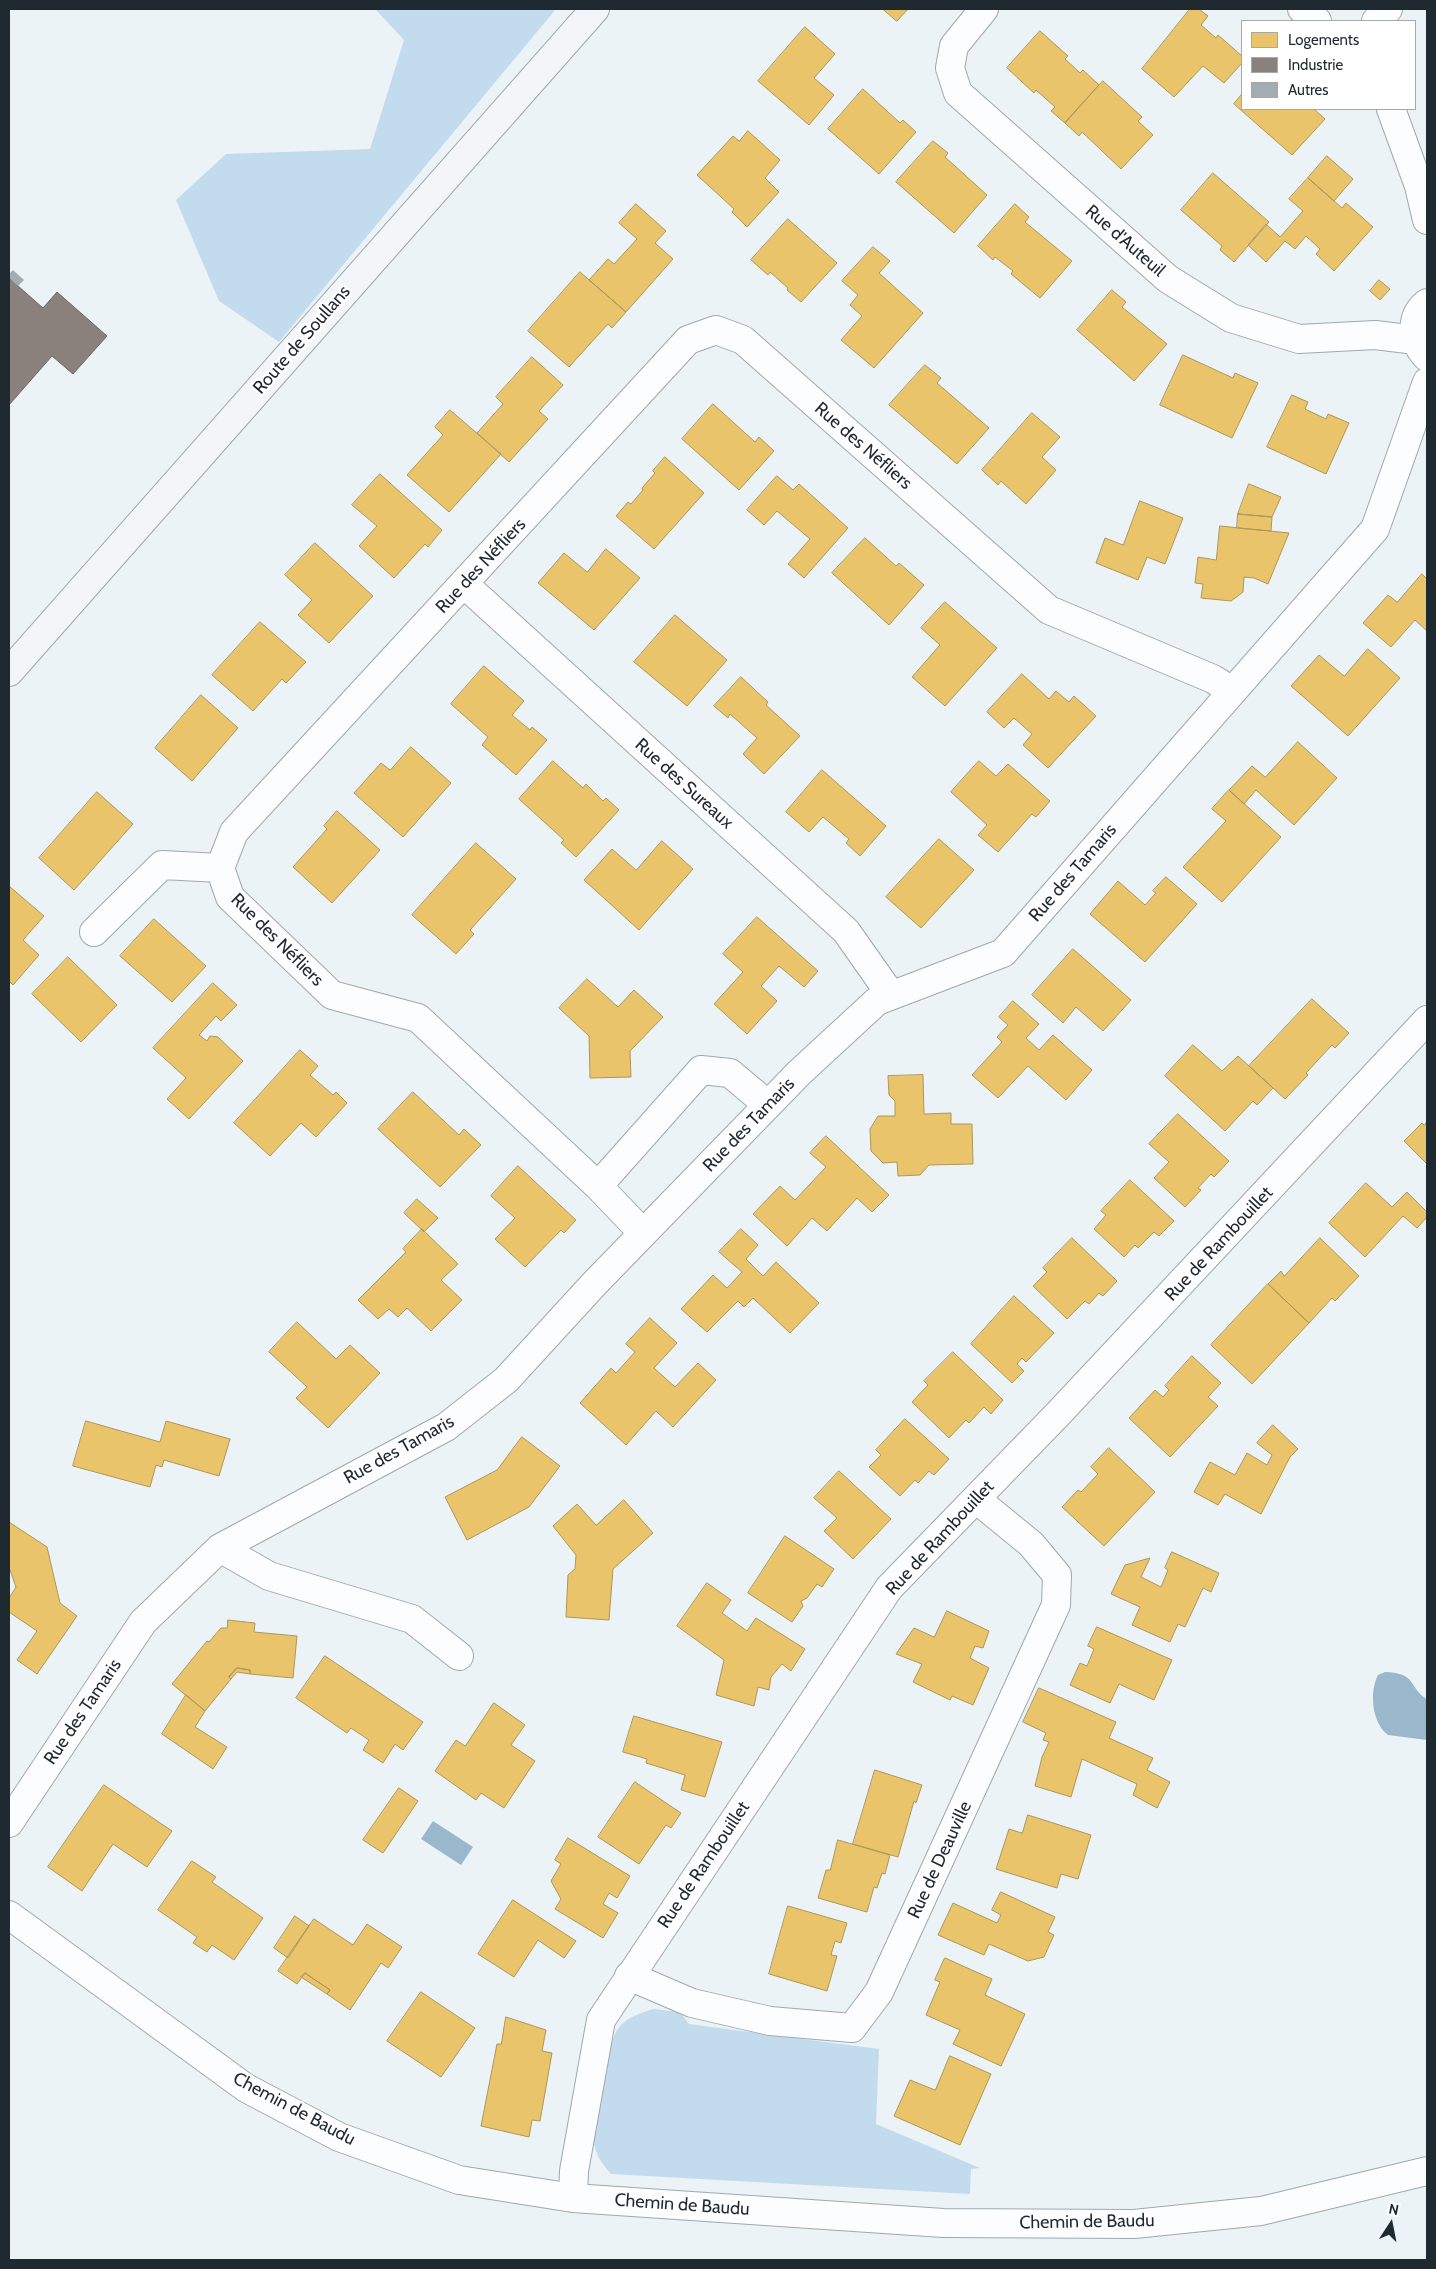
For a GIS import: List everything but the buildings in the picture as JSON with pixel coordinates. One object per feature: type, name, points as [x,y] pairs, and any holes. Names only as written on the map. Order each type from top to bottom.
[{"type":"main road","name":"Route de Soullans","points":[[9,672],[595,9]]},
{"type":"street","name":"Rue d'Auteuil","points":[[984,9],[954,46],[950,68],[958,94],[1168,280],[1231,318],[1299,339],[1375,335],[1422,348]]},
{"type":"street","points":[[1302,9],[1316,20]]},
{"type":"street","points":[[1377,20],[1388,9]]},
{"type":"street","points":[[1391,110],[1419,186],[1427,220]]},
{"type":"street","points":[[1422,348],[1414,328],[1417,316],[1427,303]]},
{"type":"street","name":"Rue des Néfliers","points":[[643,1234],[598,1186],[418,1018],[332,995],[230,897],[220,868],[234,832],[688,340],[716,330],[743,340],[1048,610],[1213,679],[1232,691]]},
{"type":"street","name":"Rue des Tamaris","points":[[9,1824],[143,1622],[220,1548],[446,1428],[506,1380],[643,1234],[799,1073],[877,1001],[1003,953],[1375,529],[1427,382]]},
{"type":"street","name":"Rue des Sureaux","points":[[464,584],[846,931],[891,995]]},
{"type":"street","points":[[94,932],[162,865],[220,868]]},
{"type":"street","name":"Rue de Rambouillet","points":[[572,2198],[574,2171],[601,2020],[889,1588],[1310,1147],[1427,1020]]},
{"type":"street","points":[[598,1186],[701,1070],[730,1073],[768,1105]]},
{"type":"street","name":"Rue de Deauville","points":[[629,1976],[692,2004],[770,2021],[852,2028],[879,1992],[1056,1605],[1056,1575],[1031,1544],[976,1499]]},
{"type":"street","points":[[220,1548],[269,1576],[412,1619],[459,1656]]},
{"type":"street","name":"Chemin de Baudu","points":[[9,1915],[246,2088],[340,2137],[460,2180],[572,2198],[943,2223],[1134,2224],[1261,2210],[1427,2171]]},
{"type":"shaded area","points":[[375,9],[556,9],[279,342],[219,301],[176,200],[226,154],[370,149],[404,40]]},
{"type":"shaded area","points":[[1385,1672],[1396,1673],[1408,1678],[1421,1695],[1427,1699],[1427,1740],[1388,1735],[1378,1723],[1373,1698],[1375,1682],[1378,1675]]},
{"type":"shaded area","points":[[433,1821],[473,1847],[461,1865],[421,1839]]},
{"type":"shaded area","points":[[653,2009],[680,2012],[689,2024],[879,2049],[876,2124],[980,2168],[971,2169],[970,2194],[611,2174],[600,2160],[594,2144],[595,2121],[609,2051],[617,2030],[624,2022],[633,2016]]}]
